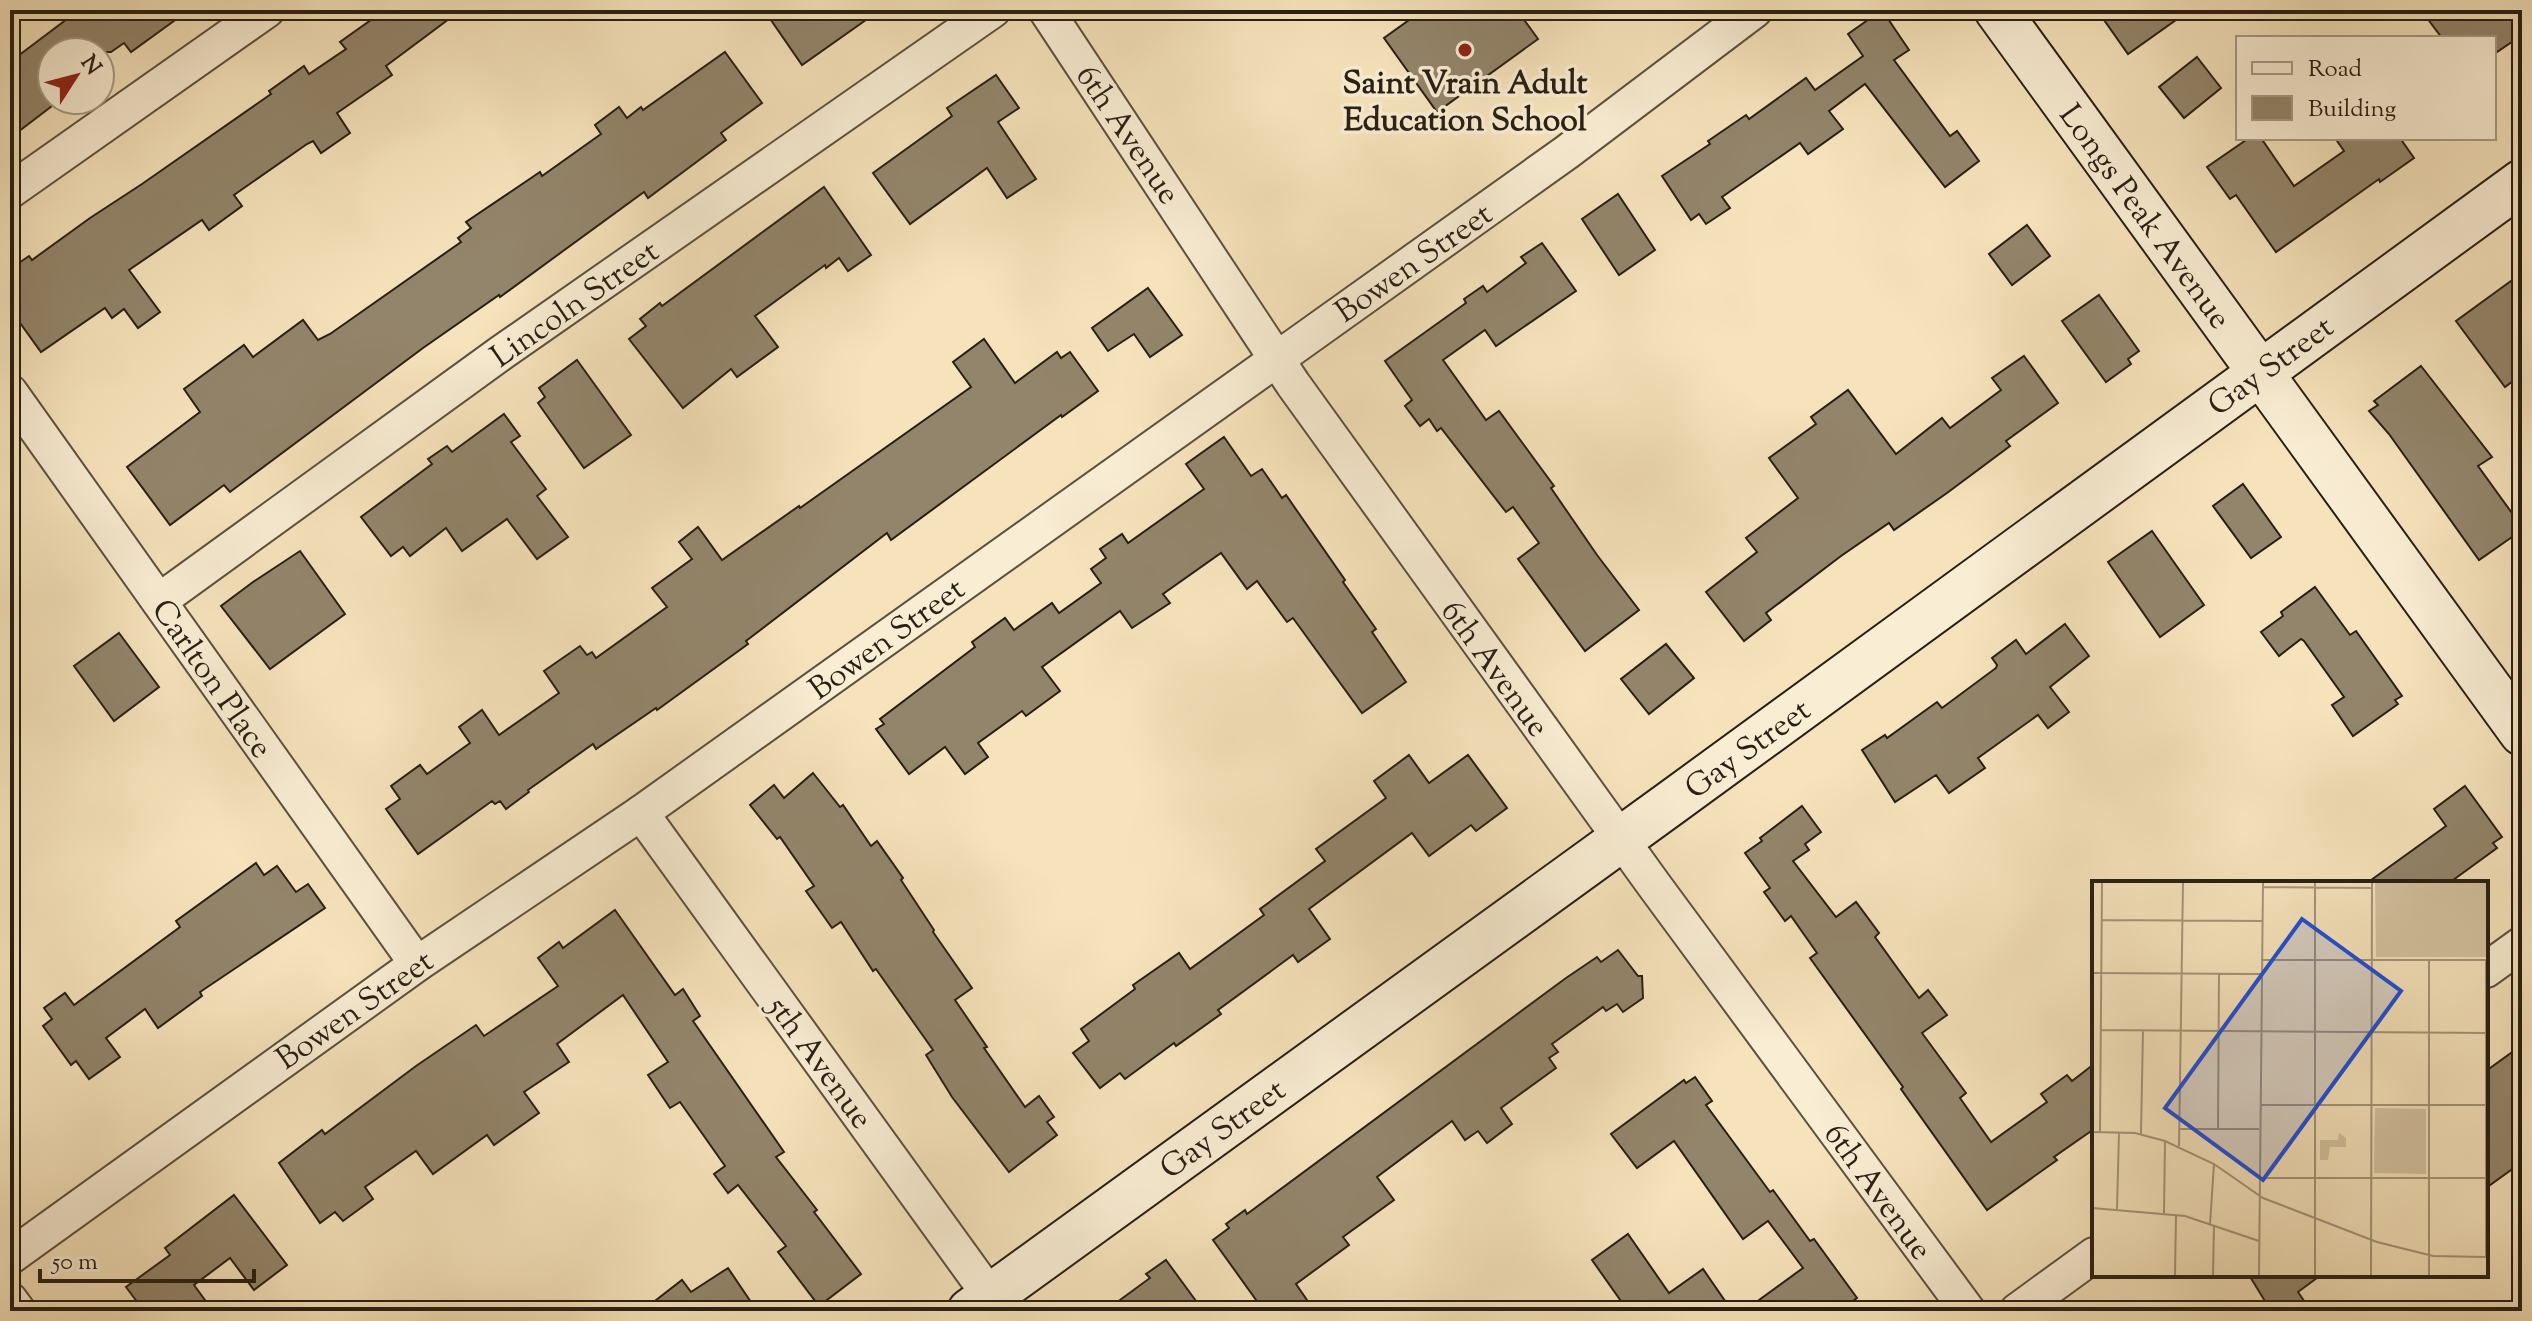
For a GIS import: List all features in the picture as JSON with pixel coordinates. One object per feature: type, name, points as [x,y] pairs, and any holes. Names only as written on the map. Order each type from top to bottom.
[{"type":"street","points":[[10,191],[267,10]]},
{"type":"street","name":"Lincoln Street","points":[[159,601],[501,353],[993,10]]},
{"type":"street","name":"6th Avenue","points":[[1046,10],[1276,359],[1621,840],[1968,1311]]},
{"type":"street","name":"Bowen Street","points":[[10,1257],[417,964],[641,813],[1567,152],[1755,10]]},
{"type":"street","name":"Longs Peak Avenue","points":[[1997,10],[2522,733]]},
{"type":"street","name":"Gay Street","points":[[987,1306],[2522,182]]},
{"type":"street","name":"Carlton Place","points":[[10,392],[417,964]]},
{"type":"street","name":"5th Avenue","points":[[641,813],[987,1306]]},
{"type":"street","points":[[2488,969],[2522,944]]},
{"type":"street","points":[[2017,1311],[2092,1256]]},
{"type":"street","points":[[10,1300],[18,1311]]},
{"type":"building","points":[[79,10],[189,10],[131,52],[124,43],[116,49],[116,36],[44,36]]},
{"type":"building","points":[[385,10],[461,10],[386,66],[392,75],[337,113],[350,133],[321,153],[313,141],[307,144],[234,195],[242,206],[209,230],[202,220],[129,270],[160,312],[138,328],[124,309],[112,318],[105,308],[41,352],[10,309],[10,269],[29,256],[32,260],[271,94],[269,91],[304,66],[309,74],[346,49],[340,42]]},
{"type":"building","points":[[764,10],[880,10],[802,65]]},
{"type":"building","points":[[1423,10],[1517,10],[1538,39],[1437,112],[1384,38]]},
{"type":"building","points":[[1882,10],[1909,50],[1894,60],[1950,136],[1957,131],[1979,161],[1945,187],[1865,84],[1829,111],[1843,129],[1808,154],[1800,143],[1722,197],[1730,208],[1706,224],[1699,214],[1691,220],[1662,176],[1746,115],[1749,119],[1806,78],[1815,90],[1863,56],[1848,34]]},
{"type":"building","points":[[2097,10],[2190,10],[2128,54]]},
{"type":"building","points":[[2421,10],[2522,10],[2522,35],[2496,53],[2496,36],[2440,36]]},
{"type":"building","points":[[36,42],[36,116],[39,116],[10,138],[10,62]]},
{"type":"building","points":[[725,52],[762,103],[721,133],[726,140],[648,198],[644,192],[500,297],[423,348],[230,492],[224,485],[170,525],[127,467],[200,412],[184,389],[244,345],[253,357],[303,320],[318,340],[330,334],[461,242],[458,238],[471,228],[466,222],[540,172],[542,176],[601,134],[595,125],[619,107],[627,118],[641,107],[643,110]]},
{"type":"building","points":[[2197,57],[2221,88],[2184,118],[2159,87]]},
{"type":"building","points":[[996,75],[1019,108],[998,122],[1036,179],[1007,198],[987,168],[910,224],[873,173],[952,116],[947,108]]},
{"type":"building","points":[[2246,140],[2262,140],[2294,186],[2344,151],[2336,140],[2401,140],[2414,158],[2276,252],[2236,195],[2230,199],[2207,167]]},
{"type":"building","points":[[824,187],[871,255],[848,271],[839,258],[826,268],[825,265],[755,316],[778,347],[737,377],[731,369],[683,408],[629,339],[646,326],[640,319]]},
{"type":"building","points":[[1618,194],[1655,250],[1619,275],[1582,219]]},
{"type":"building","points":[[2027,225],[2050,256],[2012,285],[1989,254]]},
{"type":"building","points":[[1542,243],[1576,291],[1496,346],[1485,330],[1443,360],[1486,420],[1499,411],[1554,486],[1551,488],[1597,555],[1639,610],[1585,651],[1518,559],[1539,543],[1513,507],[1506,512],[1441,428],[1437,431],[1429,419],[1420,426],[1405,406],[1412,400],[1385,361],[1466,303],[1464,299],[1483,286],[1487,292],[1526,263],[1521,257]]},
{"type":"building","points":[[2522,273],[2522,374],[2505,387],[2456,321]]},
{"type":"building","points":[[1148,288],[1182,335],[1150,357],[1134,334],[1108,351],[1092,328]]},
{"type":"building","points":[[2099,295],[2139,351],[2128,359],[2131,364],[2106,382],[2062,321]]},
{"type":"building","points":[[984,339],[1015,383],[1057,352],[1061,358],[1070,352],[1098,391],[891,540],[887,533],[746,641],[748,644],[657,710],[596,749],[593,744],[506,809],[500,801],[495,804],[492,801],[418,854],[386,809],[400,799],[391,786],[420,765],[427,774],[470,743],[459,727],[482,710],[499,735],[559,693],[544,671],[580,646],[587,655],[592,652],[596,658],[667,607],[652,588],[692,559],[679,542],[698,527],[722,560],[971,387],[953,362]]},
{"type":"building","points":[[2024,356],[2058,403],[2006,441],[2010,446],[1947,493],[1894,530],[1889,523],[1841,556],[1766,613],[1771,620],[1744,641],[1706,592],[1757,552],[1746,538],[1798,498],[1769,458],[1816,424],[1811,417],[1848,390],[1896,454],[1942,418],[1950,428],[2001,390],[1992,378]]},
{"type":"building","points":[[577,360],[631,435],[584,468],[538,403],[545,397],[539,388]]},
{"type":"building","points":[[2421,366],[2492,457],[2478,466],[2522,527],[2479,560],[2389,434],[2369,411],[2378,405],[2374,401]]},
{"type":"building","points":[[504,414],[520,436],[511,442],[546,489],[537,496],[568,537],[537,559],[507,519],[462,551],[446,528],[410,556],[403,547],[391,556],[361,517],[432,464],[428,459],[447,446],[452,452]]},
{"type":"building","points":[[1224,437],[1251,476],[1262,469],[1282,498],[1286,495],[1345,580],[1343,582],[1376,629],[1372,632],[1406,682],[1362,713],[1293,618],[1287,622],[1257,581],[1247,589],[1221,553],[1163,594],[1170,603],[1132,628],[1120,611],[1042,667],[1060,691],[1026,716],[1022,711],[978,743],[988,757],[965,774],[945,747],[909,774],[876,729],[884,724],[880,719],[975,647],[972,642],[1005,618],[1014,630],[1052,603],[1059,613],[1101,583],[1091,569],[1106,558],[1100,549],[1122,534],[1128,543],[1204,489],[1186,464]]},
{"type":"building","points":[[2243,484],[2281,537],[2251,558],[2213,506]]},
{"type":"building","points":[[2152,531],[2204,605],[2160,637],[2108,562]]},
{"type":"building","points":[[300,551],[345,614],[270,669],[221,606]]},
{"type":"building","points":[[2315,587],[2350,635],[2356,631],[2402,696],[2395,700],[2398,704],[2353,736],[2332,705],[2344,697],[2304,641],[2301,639],[2279,656],[2261,632],[2283,616],[2281,612]]},
{"type":"building","points":[[2065,624],[2089,656],[2050,687],[2069,712],[2048,728],[2038,715],[1978,758],[1985,768],[1949,793],[1936,775],[1895,802],[1862,750],[1885,735],[1887,738],[1937,702],[1942,708],[1996,668],[1992,658],[2016,640],[2026,654]]},
{"type":"building","points":[[119,633],[159,687],[114,721],[74,666]]},
{"type":"building","points":[[1666,644],[1694,678],[1649,714],[1621,679]]},
{"type":"building","points":[[1409,755],[1429,783],[1468,755],[1507,808],[1476,831],[1471,825],[1429,856],[1412,833],[1309,909],[1330,939],[1298,962],[1293,955],[1218,1010],[1221,1014],[1176,1046],[1174,1043],[1125,1079],[1120,1073],[1100,1088],[1073,1053],[1089,1041],[1081,1029],[1135,989],[1133,985],[1179,953],[1190,969],[1264,915],[1260,909],[1325,861],[1316,849],[1386,798],[1374,781]]},
{"type":"building","points":[[813,773],[840,807],[843,805],[871,846],[877,841],[903,878],[901,880],[933,932],[972,988],[955,1000],[1025,1107],[1039,1096],[1054,1117],[1047,1122],[1057,1135],[1009,1172],[952,1097],[926,1055],[933,1050],[876,969],[873,971],[841,922],[832,928],[806,891],[814,886],[780,837],[777,839],[750,805],[774,785],[784,798]]},
{"type":"building","points":[[2465,786],[2502,837],[2493,843],[2497,848],[2452,881],[2370,881],[2446,826],[2434,809]]},
{"type":"building","points":[[1802,806],[1821,832],[1805,844],[1809,850],[1793,861],[1836,917],[1856,902],[1879,933],[1875,937],[1919,998],[1928,990],[1947,1015],[1922,1033],[1966,1093],[1960,1098],[1991,1142],[2047,1102],[2041,1094],[2067,1075],[2072,1081],[2092,1066],[2092,1130],[2054,1157],[2057,1160],[1987,1210],[1810,958],[1817,953],[1791,916],[1785,921],[1764,892],[1770,888],[1745,853],[1762,841],[1760,838]]},
{"type":"building","points":[[256,863],[264,875],[277,866],[296,892],[308,884],[325,908],[200,992],[202,996],[158,1028],[145,1009],[106,1038],[120,1057],[89,1079],[76,1061],[71,1065],[43,1026],[52,1019],[44,1008],[65,993],[74,1005],[180,927],[176,921]]},
{"type":"building","points":[[615,910],[675,995],[683,989],[700,1016],[693,1021],[784,1152],[776,1157],[861,1274],[819,1306],[778,1252],[786,1246],[738,1185],[728,1193],[714,1174],[725,1166],[680,1102],[670,1108],[648,1075],[668,1062],[623,995],[557,1044],[569,1062],[524,1092],[539,1113],[494,1145],[487,1135],[433,1174],[416,1151],[365,1187],[373,1199],[343,1221],[335,1212],[320,1223],[279,1163],[322,1130],[325,1134],[476,1025],[484,1036],[558,986],[538,958],[559,942],[563,948]]},
{"type":"building","points":[[1618,950],[1638,976],[1642,976],[1643,998],[1623,1012],[1617,1004],[1606,1011],[1603,1007],[1552,1044],[1558,1052],[1549,1058],[1556,1068],[1501,1108],[1512,1124],[1487,1143],[1478,1131],[1465,1140],[1452,1121],[1377,1177],[1394,1200],[1343,1237],[1349,1245],[1296,1284],[1309,1303],[1297,1311],[1264,1311],[1213,1240],[1229,1228],[1226,1224],[1245,1210],[1247,1214],[1566,978],[1597,957],[1601,962]]},
{"type":"building","points":[[2522,1045],[2522,1162],[2488,1187],[2488,1070]]},
{"type":"building","points":[[1695,1077],[1712,1101],[1706,1105],[1770,1192],[1773,1190],[1810,1241],[1814,1239],[1857,1298],[1839,1311],[1744,1311],[1803,1268],[1768,1221],[1743,1239],[1674,1141],[1637,1168],[1611,1134],[1684,1080],[1686,1083]]},
{"type":"building","points":[[234,1195],[287,1265],[254,1290],[230,1258],[194,1285],[213,1311],[144,1311],[126,1287],[170,1255],[165,1248]]},
{"type":"building","points":[[1628,1234],[1669,1293],[1703,1269],[1732,1311],[1628,1311],[1592,1260]]},
{"type":"building","points":[[1166,1260],[1196,1301],[1183,1311],[1105,1311],[1150,1278],[1146,1274]]},
{"type":"building","points":[[728,1268],[757,1311],[642,1311],[682,1280],[691,1292]]},
{"type":"building","points":[[2250,1277],[2318,1277],[2298,1292],[2311,1311],[2271,1311]]},
{"type":"place","name":"Saint Vrain Adult Education School","points":[[1465,50]]}]
